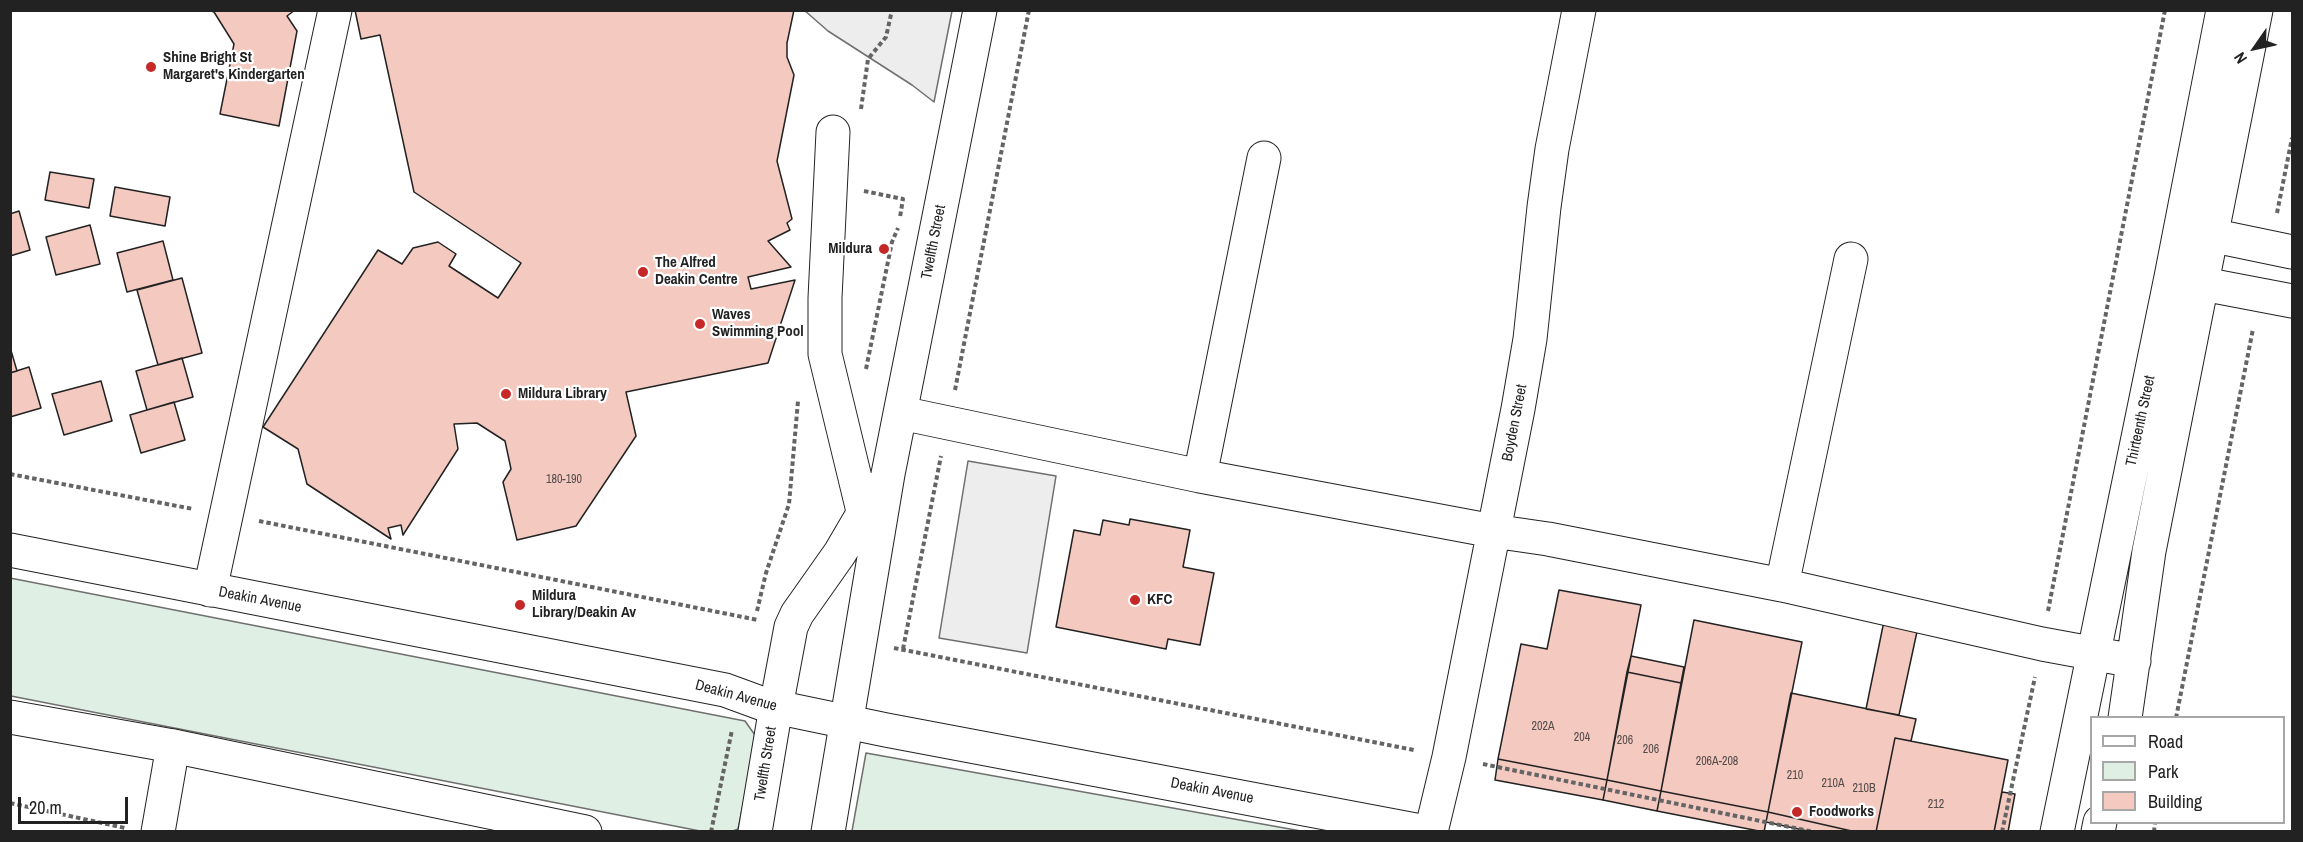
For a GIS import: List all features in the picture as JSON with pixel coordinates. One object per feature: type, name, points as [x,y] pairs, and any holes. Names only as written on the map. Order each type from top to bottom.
[{"type":"main road","points":[[210,590],[334,10]]},
{"type":"main road","name":"Twelfth Street","points":[[828,831],[888,474],[980,10]]},
{"type":"main road","name":"Boyden Street","points":[[1431,831],[1461,759],[1493,531],[1530,339],[1552,149],[1579,10]]},
{"type":"main road","name":"Thirteenth Street","points":[[2125,716],[2149,551],[2202,285],[2196,232],[2223,10]]},
{"type":"main road","name":"Thirteenth Street","points":[[2057,831],[2171,277],[2196,232],[2256,10]]},
{"type":"main road","points":[[846,123],[825,354],[863,511]]},
{"type":"main road","points":[[1200,476],[1264,158]]},
{"type":"main road","points":[[2196,232],[2282,250]]},
{"type":"main road","points":[[1782,585],[1851,259]]},
{"type":"main road","points":[[2171,277],[2202,285],[2292,301]]},
{"type":"main road","points":[[901,413],[1200,476],[1493,531],[1548,539],[1782,585],[2042,644],[2134,661]]},
{"type":"main road","name":"Twelfth Street","points":[[755,831],[791,627],[803,604],[840,553],[863,511],[888,474]]},
{"type":"main road","name":"Deakin Avenue","points":[[10,550],[725,690],[776,707],[848,722],[1426,831]]},
{"type":"main road","points":[[10,717],[173,746],[585,831]]},
{"type":"main road","points":[[145,830],[173,746]]},
{"type":"path","points":[[846,123],[868,59],[886,37],[892,10]]},
{"type":"path","points":[[903,650],[1029,10]]},
{"type":"path","points":[[2002,831],[2042,644],[2165,10]]},
{"type":"path","points":[[2282,250],[2292,138]]},
{"type":"path","points":[[753,630],[766,573],[789,504],[799,392],[866,372],[903,199],[860,191]]},
{"type":"path","points":[[2176,716],[2260,295]]},
{"type":"path","points":[[10,474],[791,627]]},
{"type":"path","points":[[859,641],[1814,831]]},
{"type":"path","points":[[711,831],[740,694]]},
{"type":"path","points":[[10,803],[145,830]]},
{"type":"green space","points":[[10,578],[745,721],[757,738],[738,829],[700,831],[11,696]]},
{"type":"green space","points":[[866,753],[1301,831],[852,831]]},
{"type":"shaded area","points":[[804,10],[952,11],[934,102],[912,85],[828,31]]},
{"type":"shaded area","points":[[968,461],[1056,476],[1027,653],[939,638]]},
{"type":"building","points":[[208,10],[295,10],[287,16],[297,31],[279,126],[220,114],[234,44],[214,12]]},
{"type":"building","name":"The Alfred Deakin Centre","points":[[355,10],[794,10],[787,43],[787,57],[794,75],[777,161],[792,219],[787,223],[790,230],[768,241],[791,267],[748,277],[751,289],[795,280],[768,363],[626,392],[636,436],[576,526],[517,540],[503,482],[511,469],[505,441],[477,423],[454,424],[458,449],[403,535],[401,525],[388,528],[391,539],[307,484],[298,449],[263,427],[378,250],[402,264],[413,248],[438,242],[456,254],[449,266],[498,298],[521,263],[414,192],[380,35],[361,39]]},
{"type":"building","points":[[50,172],[94,179],[89,208],[45,200]]},
{"type":"building","points":[[115,187],[170,197],[165,226],[110,216]]},
{"type":"building","points":[[19,211],[30,250],[10,256],[10,214]]},
{"type":"building","points":[[90,225],[100,264],[56,275],[46,237]]},
{"type":"building","points":[[163,241],[173,280],[127,292],[117,253]]},
{"type":"building","points":[[182,278],[202,353],[158,365],[137,290]]},
{"type":"building","points":[[10,347],[17,371],[10,373]]},
{"type":"building","points":[[182,358],[193,397],[147,410],[136,371]]},
{"type":"building","points":[[29,367],[41,408],[10,417],[10,373]]},
{"type":"building","points":[[101,381],[112,421],[64,435],[52,394]]},
{"type":"building","points":[[174,402],[185,440],[141,453],[130,415]]},
{"type":"building","name":"KFC","points":[[1130,519],[1190,530],[1183,567],[1214,573],[1200,645],[1168,639],[1166,649],[1056,627],[1074,530],[1100,535],[1103,520],[1129,525]]},
{"type":"building","points":[[1559,590],[1641,605],[1607,780],[1498,759],[1521,644],[1547,649]]},
{"type":"building","points":[[1694,620],[1802,642],[1768,812],[1661,791]]},
{"type":"building","points":[[1884,621],[1918,627],[1899,715],[1866,709]]},
{"type":"building","points":[[1631,656],[1684,667],[1681,683],[1627,672]]},
{"type":"building","points":[[1627,672],[1681,683],[1661,791],[1607,780]]},
{"type":"building","points":[[1791,693],[1916,719],[1911,741],[1895,738],[1876,832],[1856,832],[1768,812]]},
{"type":"building","points":[[1895,738],[2008,760],[1994,832],[1876,832]]},
{"type":"building","points":[[1498,759],[1607,780],[1603,800],[1495,780]]},
{"type":"building","points":[[1607,780],[1661,791],[1657,811],[1603,800]]},
{"type":"building","points":[[1661,791],[1768,812],[1764,832],[1657,811]]},
{"type":"building","points":[[2002,792],[2015,794],[2008,832],[1994,832]]},
{"type":"building","points":[[1768,812],[1856,832],[1812,832],[1766,822]]},
{"type":"place","name":"Shine Bright St Margaret's Kindergarten","points":[[151,67]]},
{"type":"place","name":"Mildura","points":[[884,249]]},
{"type":"place","name":"The Alfred Deakin Centre","points":[[643,272]]},
{"type":"place","name":"Waves Swimming Pool","points":[[700,324]]},
{"type":"place","name":"Mildura Library","points":[[506,394]]},
{"type":"place","name":"KFC","points":[[1135,600]]},
{"type":"place","name":"Mildura Library/Deakin Av","points":[[520,605]]},
{"type":"place","name":"Foodworks","points":[[1797,812]]}]
